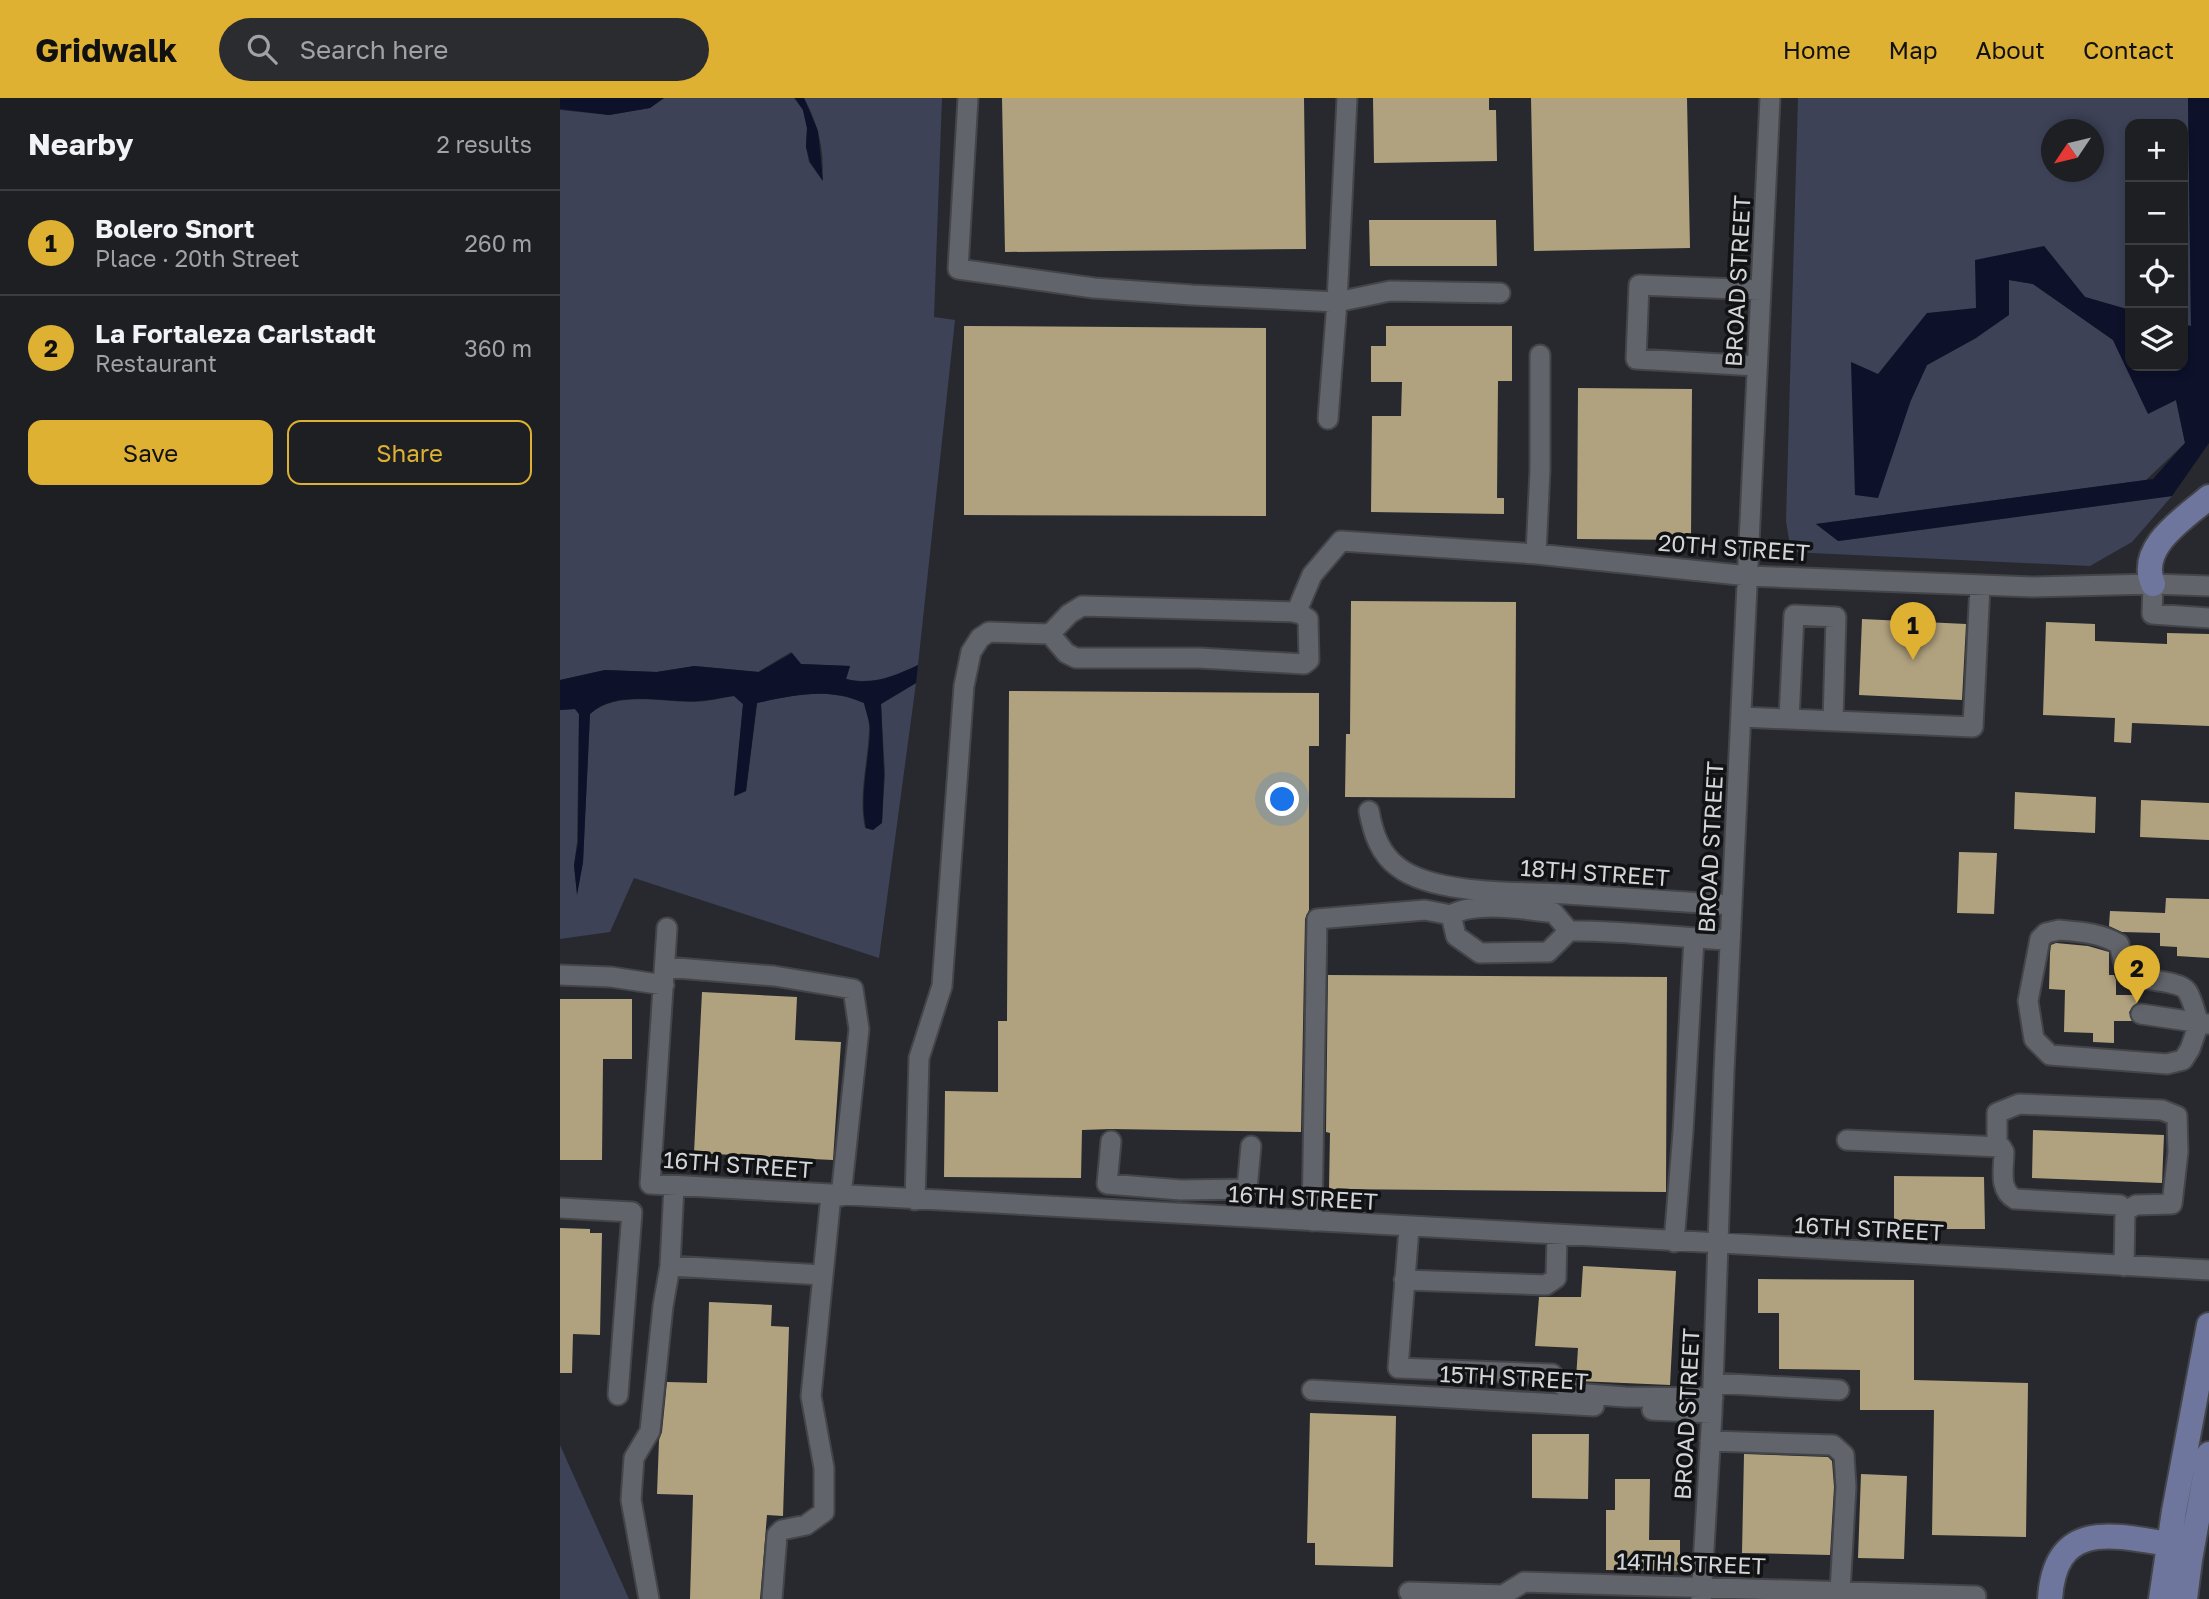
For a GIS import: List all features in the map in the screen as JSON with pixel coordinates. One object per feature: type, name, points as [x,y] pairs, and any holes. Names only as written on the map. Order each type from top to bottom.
[{"type":"main road","points":[[2153,584],[2149,567],[2154,551],[2168,533],[2209,497]]},
{"type":"main road","points":[[2161,1599],[2168,1544],[2209,1325]]},
{"type":"main road","points":[[2185,1599],[2206,1486],[2209,1454]]},
{"type":"main road","points":[[2050,1599],[2057,1562],[2069,1548],[2081,1541],[2112,1536],[2168,1544]]},
{"type":"street","points":[[968,98],[958,269],[1094,288],[1337,302],[1390,290],[1500,293]]},
{"type":"street","points":[[1328,419],[1347,98]]},
{"type":"street","name":"BROAD STREET","points":[[1702,1593],[1713,1398],[1730,940],[1770,98]]},
{"type":"street","points":[[1758,366],[1636,359],[1639,285],[1760,290]]},
{"type":"street","points":[[1536,554],[1540,470],[1540,355]]},
{"type":"street","name":"20TH STREET","points":[[1296,612],[1312,575],[1341,541],[1536,554],[1749,576],[2033,587],[2153,584],[2209,586]]},
{"type":"street","points":[[2153,584],[2152,614],[2209,618]]},
{"type":"street","points":[[1741,717],[1973,727],[1980,585]]},
{"type":"street","points":[[915,1200],[919,1058],[942,986],[964,686],[971,652],[979,638],[989,632],[1050,634],[1066,653],[1076,659],[1199,658],[1304,664],[1309,660],[1308,619],[1296,612],[1082,606],[1069,614],[1050,634]]},
{"type":"street","points":[[1789,719],[1794,615],[1836,617],[1833,721]]},
{"type":"street","name":"18TH STREET","points":[[1369,811],[1373,831],[1388,858],[1410,875],[1460,888],[1732,905]]},
{"type":"street","points":[[1312,1221],[1317,919],[1425,910],[1451,915],[1463,908],[1498,908],[1554,913],[1569,931]]},
{"type":"street","points":[[1451,915],[1456,936],[1480,953],[1548,952],[1569,931],[1604,930],[1730,940]]},
{"type":"street","name":"16TH STREET","points":[[667,928],[650,1184],[1409,1228],[2209,1270]]},
{"type":"street","points":[[2059,930],[2097,934],[2108,938],[2119,944],[2126,975],[2135,979],[2179,985],[2186,990],[2204,1024],[2183,1060],[2167,1064],[2050,1055],[2034,1039],[2028,1001],[2040,939],[2046,933],[2059,930]]},
{"type":"street","points":[[1674,1242],[1694,939]]},
{"type":"street","points":[[560,975],[774,976],[853,989],[859,1029],[823,1275],[811,1396],[824,1468],[824,1511],[806,1525],[782,1530],[777,1535],[772,1599]]},
{"type":"street","points":[[2141,1014],[2204,1024]]},
{"type":"street","points":[[1997,1146],[1997,1113],[2019,1104],[2162,1110],[2177,1116],[2178,1152],[2172,1204],[2136,1205],[2125,1211]]},
{"type":"street","points":[[1847,1140],[2001,1147],[2004,1152],[2003,1188],[2008,1196],[2015,1199],[2120,1205],[2125,1211],[2124,1266]]},
{"type":"street","points":[[1111,1141],[1107,1184],[1181,1190],[1247,1189],[1251,1146]]},
{"type":"street","points":[[618,1395],[632,1212],[650,1184]]},
{"type":"street","points":[[649,1599],[631,1500],[634,1458],[650,1431],[663,1306],[670,1266],[674,1185]]},
{"type":"street","points":[[1177,1215],[1181,1190]]},
{"type":"street","points":[[560,1208],[632,1212]]},
{"type":"street","points":[[1409,1228],[1398,1368],[1552,1374],[1559,1383],[1574,1393],[1625,1397],[1713,1398],[1839,1390]]},
{"type":"street","points":[[1404,1280],[1546,1285],[1556,1278],[1557,1236]]},
{"type":"street","points":[[670,1266],[823,1275]]},
{"type":"street","name":"15TH STREET","points":[[1312,1390],[1713,1398]]},
{"type":"street","points":[[1710,1441],[1833,1445],[1840,1450],[1844,1455],[1846,1488],[1840,1592]]},
{"type":"street","name":"14TH STREET","points":[[1409,1592],[1503,1595],[1524,1582],[1702,1593],[1840,1592],[1976,1596]]},
{"type":"shaded area","points":[[560,98],[664,98],[650,108],[609,115],[560,109]]},
{"type":"shaded area","points":[[664,98],[794,98],[803,110],[809,162],[822,180],[819,138],[804,98],[942,98],[934,317],[955,320],[918,665],[901,673],[874,680],[856,681],[846,679],[850,666],[801,664],[791,652],[758,672],[695,666],[656,672],[605,670],[560,680],[560,110],[609,115],[650,108]]},
{"type":"shaded area","points":[[795,98],[804,98],[818,131],[823,181],[810,162],[803,110]]},
{"type":"shaded area","points":[[1798,98],[2188,98],[2191,327],[2188,326],[2188,119],[2125,119],[2125,309],[2085,297],[2044,246],[1977,308],[1878,375],[1851,362],[1911,400],[1927,365],[1976,338],[2009,280],[2033,284],[2113,340],[2125,365],[2125,371],[2128,371],[2148,413],[2176,400],[2185,443],[2146,480],[1816,524],[1839,541],[2172,496],[2132,542],[2090,566],[1791,552],[1786,521]]},
{"type":"shaded area","points":[[2188,98],[2209,98],[2209,443],[2172,496],[1838,541],[1816,524],[2153,479],[2185,443],[2176,400],[2148,414],[2128,371],[2188,371],[2188,325],[2191,326]]},
{"type":"shaded area","points":[[2044,246],[2085,297],[2125,309],[2125,365],[2113,340],[2033,284],[2009,280],[2009,315],[1976,338],[1927,365],[1911,400],[1878,498],[1855,495],[1851,362],[1878,374],[1927,313],[1976,308],[1975,260]]},
{"type":"shaded area","points":[[792,653],[801,664],[850,666],[846,679],[856,681],[883,679],[918,665],[916,683],[881,704],[884,774],[882,823],[873,830],[866,828],[864,791],[870,730],[864,703],[838,695],[811,694],[757,703],[746,791],[734,796],[743,704],[734,696],[701,701],[626,699],[613,702],[590,714],[583,862],[577,895],[574,865],[578,842],[579,714],[575,709],[560,710],[560,680],[605,670],[657,672],[694,666],[759,672]]},
{"type":"shaded area","points":[[916,683],[879,958],[634,878],[610,932],[560,939],[560,710],[575,709],[579,714],[577,842],[574,865],[577,893],[583,863],[590,714],[601,707],[627,700],[696,702],[734,696],[743,704],[735,796],[746,791],[757,703],[798,695],[824,694],[864,703],[869,727],[863,816],[865,828],[873,830],[882,822],[885,774],[881,704]]},
{"type":"shaded area","points":[[560,1445],[629,1599],[560,1599]]},
{"type":"building","points":[[1002,98],[1304,98],[1306,249],[1005,252]]},
{"type":"building","points":[[1373,98],[1489,98],[1489,110],[1496,110],[1497,161],[1374,163]]},
{"type":"building","points":[[1531,98],[1687,98],[1690,248],[1534,251]]},
{"type":"building","points":[[1369,220],[1496,220],[1497,266],[1370,266]]},
{"type":"building","points":[[964,326],[1266,328],[1266,516],[964,515]]},
{"type":"building","points":[[1386,326],[1512,326],[1512,381],[1498,381],[1497,498],[1504,498],[1504,514],[1371,512],[1372,416],[1401,416],[1402,382],[1371,382],[1371,346],[1386,346]]},
{"type":"building","points":[[1578,388],[1692,389],[1691,540],[1577,539]]},
{"type":"building","points":[[1351,601],[1516,602],[1515,798],[1345,797],[1346,734],[1350,734]]},
{"type":"building","points":[[1862,619],[1966,624],[1962,700],[1859,695]]},
{"type":"building","points":[[2046,622],[2095,624],[2095,641],[2167,644],[2167,633],[2209,634],[2209,726],[2132,723],[2131,743],[2114,742],[2115,718],[2043,715]]},
{"type":"building","points":[[1009,691],[1319,693],[1319,746],[1309,746],[1309,910],[1305,919],[1301,1132],[1082,1130],[1081,1178],[944,1177],[945,1091],[998,1092],[998,1021],[1007,1021]]},
{"type":"building","points":[[2015,792],[2096,797],[2095,833],[2014,829]]},
{"type":"building","points":[[2141,800],[2209,803],[2209,840],[2140,837]]},
{"type":"building","points":[[1959,852],[1997,853],[1994,914],[1957,913]]},
{"type":"building","points":[[2166,898],[2209,899],[2209,958],[2177,956],[2177,947],[2160,946],[2160,933],[2122,932],[2109,926],[2110,911],[2165,913]]},
{"type":"building","points":[[2056,943],[2088,946],[2109,952],[2109,975],[2114,975],[2116,980],[2116,995],[2137,995],[2137,1003],[2129,1012],[2132,1021],[2114,1021],[2114,1043],[2093,1042],[2093,1033],[2064,1032],[2065,990],[2049,989],[2051,945]]},
{"type":"building","points":[[1328,975],[1667,977],[1666,1192],[1329,1189],[1330,1133],[1326,1132]]},
{"type":"building","points":[[702,992],[797,997],[795,1040],[841,1042],[833,1160],[694,1153]]},
{"type":"building","points":[[560,999],[632,999],[632,1059],[603,1059],[602,1160],[560,1160]]},
{"type":"building","points":[[2033,1130],[2164,1135],[2162,1183],[2032,1178]]},
{"type":"building","points":[[1894,1176],[1984,1177],[1985,1229],[1894,1229]]},
{"type":"building","points":[[560,1228],[590,1229],[590,1233],[602,1233],[600,1335],[573,1334],[572,1373],[560,1373]]},
{"type":"building","points":[[1583,1266],[1676,1271],[1670,1385],[1578,1381],[1578,1348],[1535,1346],[1539,1297],[1581,1297]]},
{"type":"building","points":[[1758,1279],[1914,1280],[1914,1380],[2028,1383],[2026,1537],[1932,1535],[1934,1410],[1860,1410],[1860,1370],[1779,1369],[1779,1313],[1758,1313]]},
{"type":"building","points":[[709,1302],[772,1305],[771,1326],[789,1327],[783,1516],[767,1515],[760,1599],[690,1599],[693,1495],[657,1494],[659,1440],[667,1382],[707,1383]]},
{"type":"building","points":[[1310,1413],[1396,1416],[1393,1567],[1315,1565],[1315,1543],[1307,1543]]},
{"type":"building","points":[[1532,1434],[1589,1434],[1588,1499],[1532,1498]]},
{"type":"building","points":[[1744,1454],[1828,1457],[1832,1461],[1834,1487],[1830,1555],[1742,1553]]},
{"type":"building","points":[[1861,1474],[1907,1476],[1904,1559],[1858,1558]]},
{"type":"building","points":[[1615,1479],[1650,1479],[1649,1540],[1680,1540],[1680,1571],[1606,1570],[1606,1510],[1615,1510]]},
{"type":"place","name":"Bolero Snort","points":[[1913,660]]},
{"type":"place","name":"La Fortaleza Carlstadt","points":[[2137,1003]]}]
